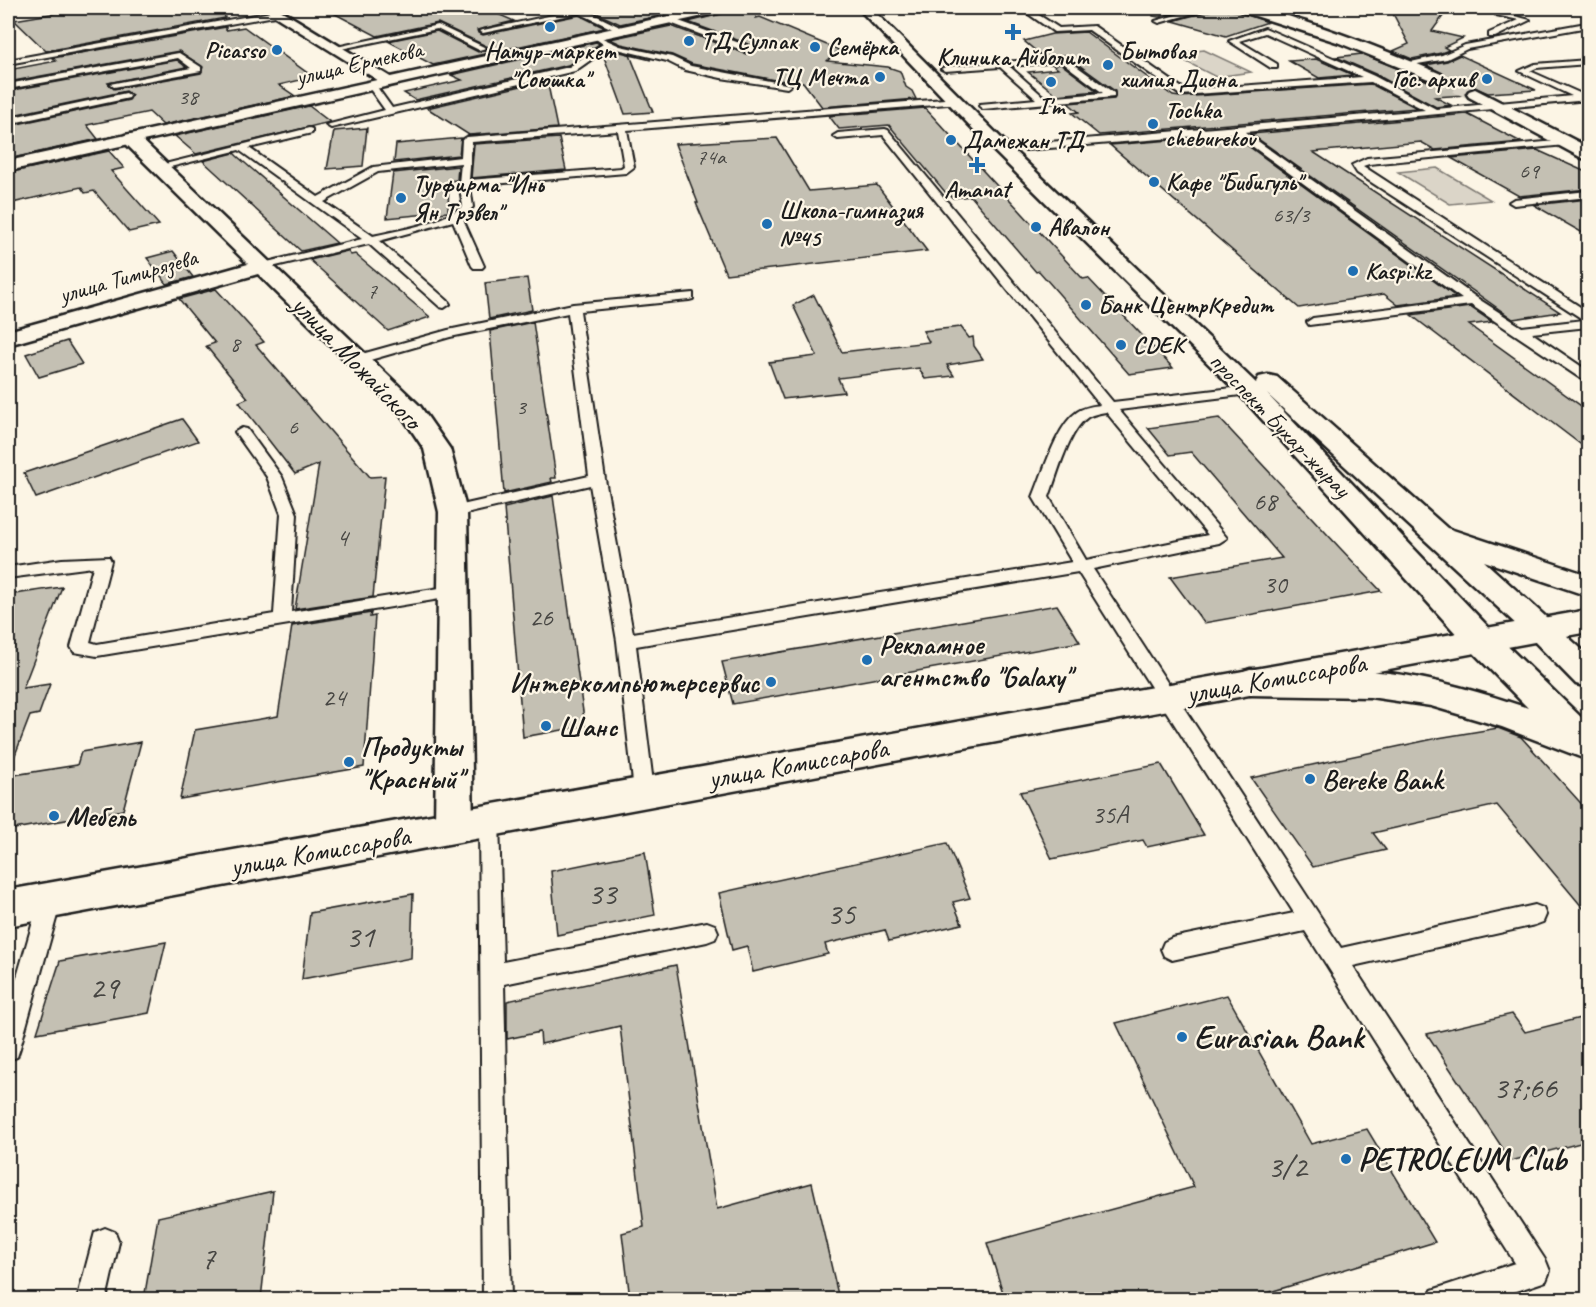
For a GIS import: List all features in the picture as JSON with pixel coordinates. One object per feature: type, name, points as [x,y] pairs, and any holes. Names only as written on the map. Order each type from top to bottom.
[{"type":"main road","name":"улица Ермекова","points":[[8,166],[721,8]]},
{"type":"main road","name":"проспект Бухар-жырау","points":[[864,8],[999,122]]},
{"type":"main road","name":"проспект Бухар-жырау","points":[[884,8],[945,69],[1013,144],[1249,390],[1482,640],[1586,744]]},
{"type":"main road","points":[[1245,8],[1357,42],[1436,77]]},
{"type":"main road","points":[[273,10],[389,81]]},
{"type":"main road","points":[[1475,94],[1588,154]]},
{"type":"main road","name":"улица Можайского","points":[[131,139],[411,411],[437,449],[453,512],[452,592],[472,823]]},
{"type":"main road","name":"проспект Бухар-жырау","points":[[1013,144],[1588,675]]},
{"type":"main road","name":"улица Тимирязева","points":[[8,338],[263,266]]},
{"type":"main road","points":[[1435,533],[1588,586]]},
{"type":"main road","name":"улица Комиссарова","points":[[8,908],[1588,621]]},
{"type":"main road","points":[[1250,682],[1356,683],[1411,689],[1473,703],[1586,744]]},
{"type":"lane","points":[[483,31],[592,8]]},
{"type":"lane","points":[[1024,8],[1057,30],[1090,28],[1183,93],[1372,79]]},
{"type":"lane","points":[[1159,21],[1207,8]]},
{"type":"lane","points":[[580,9],[620,29]]},
{"type":"lane","points":[[8,62],[273,10]]},
{"type":"lane","points":[[1406,64],[1444,57],[1526,20],[1499,13]]},
{"type":"lane","points":[[668,19],[750,50]]},
{"type":"lane","points":[[1274,66],[1234,44],[1233,41],[1289,20]]},
{"type":"lane","points":[[1466,47],[1586,25]]},
{"type":"lane","points":[[336,48],[438,27],[482,48]]},
{"type":"lane","points":[[1264,30],[1372,79],[1433,110]]},
{"type":"lane","points":[[593,35],[608,44],[669,60],[688,68],[788,85]]},
{"type":"lane","points":[[332,125],[572,69],[608,44]]},
{"type":"lane","points":[[8,87],[179,55],[198,69],[114,84]]},
{"type":"lane","points":[[263,266],[436,224],[456,216],[468,207],[464,183],[467,140],[971,99],[1043,101],[1111,95],[1064,59],[945,69]]},
{"type":"lane","points":[[1586,97],[1523,71],[1535,66],[1588,62]]},
{"type":"lane","points":[[1002,64],[1043,101]]},
{"type":"lane","points":[[8,121],[126,96],[98,70]]},
{"type":"lane","points":[[371,85],[390,111]]},
{"type":"lane","points":[[1013,144],[1236,130],[1586,97]]},
{"type":"lane","points":[[464,183],[623,171],[630,167],[622,128]]},
{"type":"lane","points":[[1236,130],[1473,301],[1588,377]]},
{"type":"lane","points":[[158,166],[309,131]]},
{"type":"lane","points":[[626,641],[1082,566],[1219,538],[1107,406],[885,132],[838,136]]},
{"type":"lane","points":[[1565,142],[1367,161],[1358,165],[1359,171],[1588,317]]},
{"type":"lane","points":[[241,147],[370,239],[444,304]]},
{"type":"lane","points":[[318,201],[375,169],[467,159]]},
{"type":"lane","points":[[1514,202],[1588,194]]},
{"type":"lane","points":[[456,216],[478,266]]},
{"type":"lane","points":[[356,360],[448,334],[573,308],[689,296]]},
{"type":"lane","points":[[1312,322],[1473,301]]},
{"type":"lane","points":[[573,308],[597,479],[626,641],[644,791]]},
{"type":"lane","points":[[1520,331],[1588,323]]},
{"type":"lane","points":[[1249,390],[1107,406],[1083,413],[1069,433],[1041,497],[1166,698],[1337,959],[1536,1271],[1442,1299]]},
{"type":"lane","points":[[242,432],[274,477],[289,514],[282,618]]},
{"type":"lane","points":[[453,512],[597,479]]},
{"type":"lane","points":[[8,572],[103,561],[80,647],[97,650],[452,592]]},
{"type":"lane","points":[[472,823],[492,975],[497,1299]]},
{"type":"lane","points":[[8,1048],[50,901]]},
{"type":"lane","points":[[1337,959],[1535,915]]},
{"type":"lane","points":[[1172,949],[1311,920]]},
{"type":"lane","points":[[492,975],[707,932]]},
{"type":"lane","points":[[91,1299],[105,1242]]},
{"type":"shaded area","points":[[1204,50],[1251,72],[1216,77],[1171,54]]},
{"type":"shaded area","points":[[1437,168],[1491,200],[1450,204],[1398,172]]},
{"type":"building","points":[[87,8],[224,8],[225,18],[46,51],[14,20]]},
{"type":"building","points":[[324,8],[484,8],[514,21],[477,30],[483,35],[579,15],[605,28],[433,65],[388,41],[437,31],[478,52],[487,50],[488,47],[438,23],[377,36]]},
{"type":"building","points":[[595,8],[697,8],[620,24],[592,11]]},
{"type":"building","points":[[730,8],[755,8],[756,18],[760,17],[839,50],[827,61],[888,67],[900,71],[906,87],[912,91],[916,99],[822,107],[803,82],[775,80],[692,64],[672,55],[621,44],[610,39],[671,26],[746,54],[755,52],[754,46],[688,22],[721,14]]},
{"type":"building","points":[[1154,8],[1194,8],[1159,17],[1153,16]]},
{"type":"building","points":[[1213,8],[1237,11],[1268,22],[1226,36],[1173,21]]},
{"type":"building","points":[[1390,8],[1449,8],[1432,31],[1463,38],[1444,47],[1449,50],[1412,59],[1393,51],[1409,44]]},
{"type":"building","points":[[226,27],[226,30],[244,27],[313,77],[279,85],[295,96],[163,125],[149,112],[87,125],[98,139],[8,159],[8,126],[129,100],[132,95],[126,91],[8,116],[8,91],[177,60],[186,67],[108,83],[114,89],[201,73],[203,67],[179,51],[8,82],[8,70],[56,61],[53,58]]},
{"type":"building","points":[[1086,32],[1173,96],[1371,84],[1417,108],[1099,135],[1072,113],[1079,112],[1068,103],[1114,99],[1115,91],[1065,55],[1043,57],[1024,41],[1052,34]]},
{"type":"building","points":[[596,42],[599,44],[568,65],[415,100],[404,93],[462,80],[451,75]]},
{"type":"building","points":[[609,49],[651,60],[630,55],[653,112],[625,114],[604,57],[596,59]]},
{"type":"building","points":[[1362,54],[1435,84],[1445,79],[1446,75],[1426,65],[1447,61],[1460,55],[1536,90],[1488,93],[1474,87],[1467,90],[1465,95],[1435,97],[1451,105],[1436,107],[1375,74],[1336,57]]},
{"type":"building","points":[[1316,59],[1353,75],[1319,78],[1289,61]]},
{"type":"building","points":[[1061,64],[1097,91],[1057,95],[1028,72],[1058,69],[1053,65]]},
{"type":"building","points":[[547,80],[557,128],[469,135],[427,108]]},
{"type":"building","points":[[309,106],[330,122],[196,154],[175,136]]},
{"type":"building","points":[[925,108],[1083,279],[1088,278],[1173,368],[1129,374],[1039,271],[1036,272],[971,196],[953,198],[946,193],[889,125],[839,129],[829,116]]},
{"type":"building","points":[[1467,114],[1521,142],[1435,150],[1421,142],[1313,152],[1560,312],[1513,319],[1251,134]]},
{"type":"building","points":[[367,128],[363,166],[327,169],[334,131]]},
{"type":"building","points":[[1233,135],[1456,297],[1398,305],[1384,294],[1299,308],[1110,145]]},
{"type":"building","points":[[461,138],[459,155],[394,162],[396,144]]},
{"type":"building","points":[[559,138],[566,170],[471,178],[474,144]]},
{"type":"building","points":[[777,138],[809,191],[877,185],[927,251],[726,274],[696,203],[698,203],[675,144]]},
{"type":"building","points":[[1537,150],[1588,173],[1588,189],[1519,196],[1451,158]]},
{"type":"building","points":[[109,151],[124,168],[111,171],[159,225],[129,232],[94,191],[85,193],[81,187],[8,204],[8,173]]},
{"type":"building","points":[[234,153],[337,243],[301,251],[203,161]]},
{"type":"building","points":[[458,166],[457,180],[449,181],[448,212],[387,218],[393,173]]},
{"type":"building","points":[[1588,199],[1588,236],[1534,205]]},
{"type":"building","points":[[173,251],[193,277],[167,284],[147,258]]},
{"type":"building","points":[[347,251],[351,255],[355,254],[430,317],[388,331],[310,260]]},
{"type":"building","points":[[527,278],[532,310],[489,319],[485,283]]},
{"type":"building","points":[[216,289],[264,342],[256,345],[370,477],[385,476],[373,597],[295,609],[319,464],[295,474],[239,402],[248,398],[206,346],[215,343],[179,299]]},
{"type":"building","points":[[814,295],[842,352],[929,342],[923,331],[961,327],[969,338],[973,337],[974,346],[983,359],[947,365],[954,376],[925,379],[919,368],[838,378],[844,392],[783,399],[769,362],[817,356],[793,305]]},
{"type":"building","points":[[1470,307],[1492,322],[1469,325],[1588,411],[1588,450],[1411,315]]},
{"type":"building","points":[[533,322],[556,478],[551,478],[552,482],[504,493],[490,331]]},
{"type":"building","points":[[67,341],[82,364],[39,377],[26,354]]},
{"type":"building","points":[[1219,418],[1381,591],[1204,623],[1170,577],[1282,558],[1191,452],[1170,455],[1148,428]]},
{"type":"building","points":[[182,419],[198,441],[36,498],[24,473]]},
{"type":"building","points":[[553,496],[585,726],[523,737],[504,508]]},
{"type":"building","points":[[62,587],[23,688],[50,684],[39,714],[30,716],[10,768],[8,767],[8,595]]},
{"type":"building","points":[[1057,605],[1080,642],[733,704],[722,662]]},
{"type":"building","points":[[371,613],[370,617],[375,616],[364,767],[180,799],[195,730],[278,716],[292,626]]},
{"type":"building","points":[[1498,728],[1521,737],[1588,811],[1588,914],[1497,805],[1373,833],[1386,850],[1313,867],[1251,778],[1438,738]]},
{"type":"building","points":[[141,742],[123,810],[8,830],[8,776],[77,765],[81,752]]},
{"type":"building","points":[[1161,764],[1204,835],[1147,847],[1143,840],[1052,859],[1020,792]]},
{"type":"building","points":[[947,843],[970,898],[953,902],[962,924],[889,941],[885,930],[825,944],[828,954],[753,972],[747,946],[732,950],[719,893]]},
{"type":"building","points":[[645,852],[655,915],[557,935],[551,871]]},
{"type":"building","points":[[413,894],[411,958],[302,979],[310,913]]},
{"type":"building","points":[[166,942],[149,1013],[37,1033],[60,961]]},
{"type":"building","points":[[676,965],[717,1209],[812,1183],[839,1299],[630,1299],[622,1233],[644,1227],[620,1026],[541,1044],[540,1032],[507,1039],[507,1001]]},
{"type":"building","points":[[1227,995],[1311,1144],[1367,1129],[1435,1242],[1247,1299],[1005,1299],[987,1243],[1194,1187],[1116,1023]]},
{"type":"building","points":[[1512,1014],[1525,1032],[1588,1016],[1588,1141],[1511,1161],[1427,1034]]},
{"type":"building","points":[[273,1191],[261,1299],[144,1299],[158,1217]]},
{"type":"tunnel","points":[[1436,77],[1475,94]]},
{"type":"place","name":"Натур-маркет \"Союшка\"","points":[[550,27]]},
{"type":"place","name":"Клиника Айболит","points":[[1013,32]]},
{"type":"place","name":"ТД Сулпак","points":[[689,41]]},
{"type":"place","name":"Семёрка","points":[[815,47]]},
{"type":"place","name":"Picasso","points":[[277,50]]},
{"type":"place","name":"Бытовая химия Диона","points":[[1108,65]]},
{"type":"place","name":"ТЦ Мечта","points":[[880,77]]},
{"type":"place","name":"Гос. архив","points":[[1487,79]]},
{"type":"place","name":"I'm","points":[[1051,82]]},
{"type":"place","name":"Tochka cheburekov","points":[[1153,124]]},
{"type":"place","name":"Дамежан ТД","points":[[951,140]]},
{"type":"place","name":"Amanat","points":[[977,165]]},
{"type":"place","name":"Кафе \"Бибигуль\"","points":[[1154,182]]},
{"type":"place","name":"Турфирма \"Инь Ян Трэвел\"","points":[[401,198]]},
{"type":"place","name":"Школа-гимназия №45","points":[[767,224]]},
{"type":"place","name":"Авалон","points":[[1036,227]]},
{"type":"place","name":"Kaspi.kz","points":[[1353,271]]},
{"type":"place","name":"Банк ЦентрКредит","points":[[1086,305]]},
{"type":"place","name":"CDEK","points":[[1121,345]]},
{"type":"place","name":"Рекламное агентство \"Galaxy\"","points":[[867,660]]},
{"type":"place","name":"Интеркомпьютерсервис","points":[[771,682]]},
{"type":"place","name":"Шанс","points":[[546,726]]},
{"type":"place","name":"Продукты \"Красный\"","points":[[349,762]]},
{"type":"place","name":"Bereke Bank","points":[[1310,779]]},
{"type":"place","name":"Мебель","points":[[54,816]]},
{"type":"place","name":"Eurasian Bank","points":[[1182,1037]]},
{"type":"place","name":"PETROLEUM Club","points":[[1346,1159]]}]
